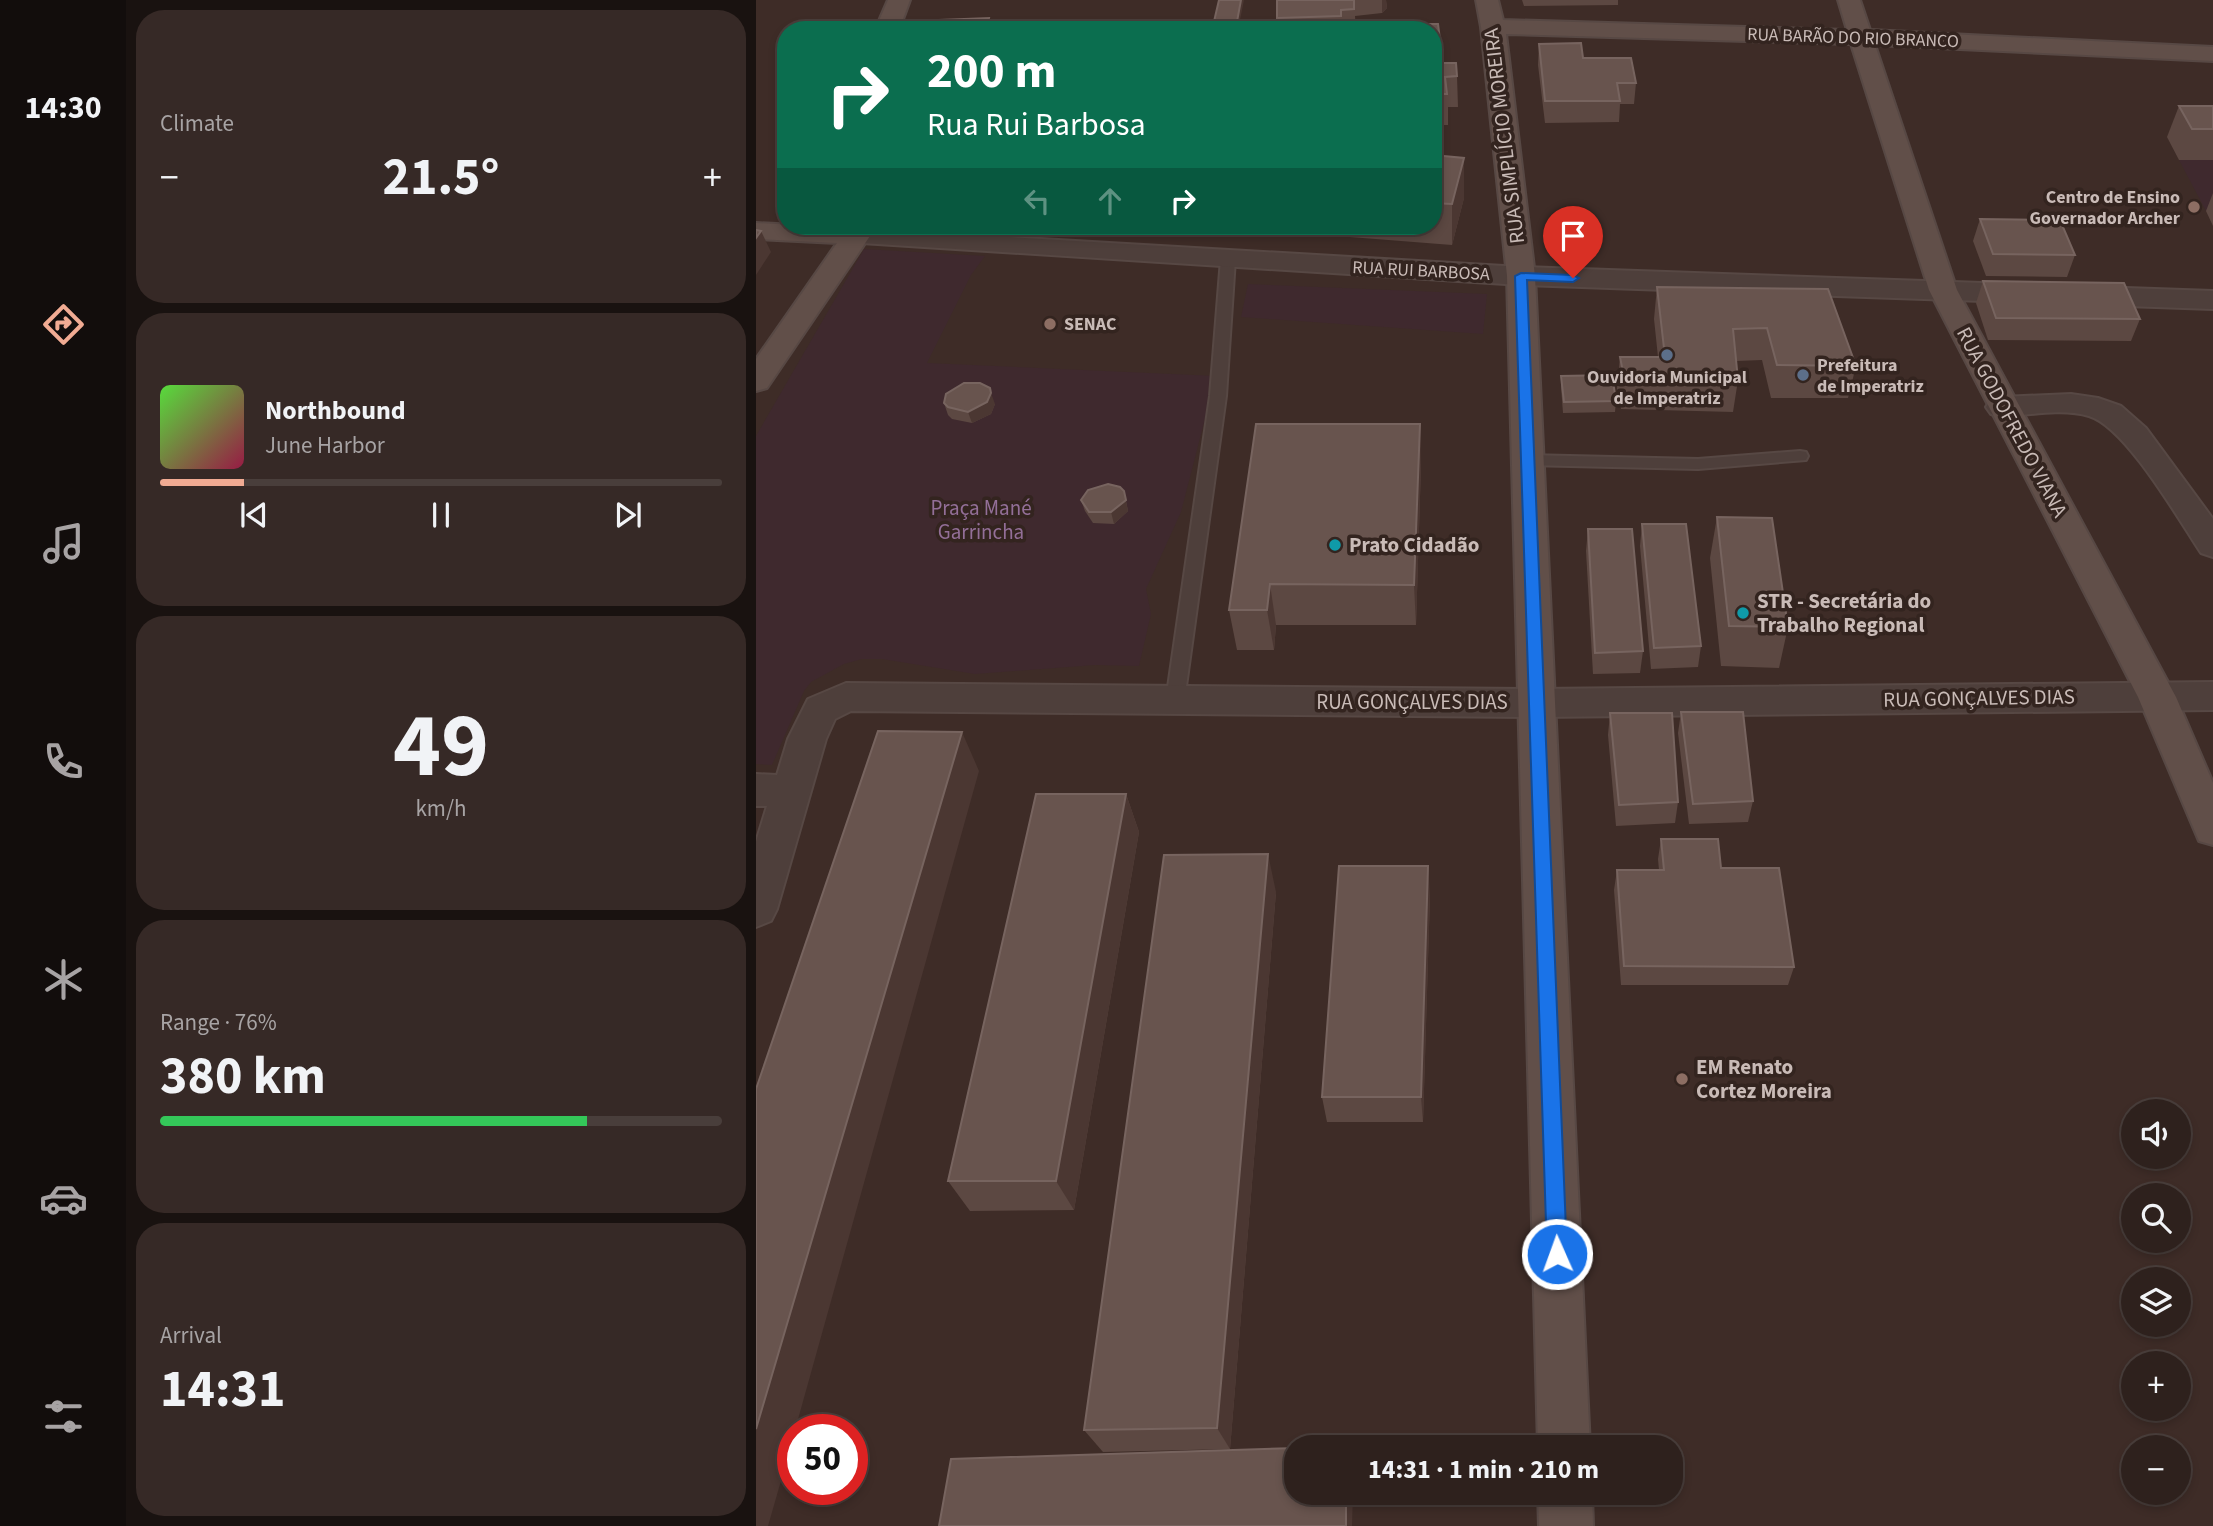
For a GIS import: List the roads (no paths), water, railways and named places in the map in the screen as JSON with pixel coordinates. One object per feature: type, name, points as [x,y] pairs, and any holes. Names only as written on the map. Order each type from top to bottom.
[{"type":"main road","points":[[891,21],[899,0]]},
{"type":"main road","name":"RUA GODOFREDO VIANA","points":[[1849,0],[1942,290],[2157,696],[2213,829]]},
{"type":"main road","name":"RUA BARÃO DO RIO BRANCO","points":[[1490,13],[1862,37],[2213,54]]},
{"type":"main road","name":"RUA SIMPLÍCIO MOREIRA","points":[[1490,13],[1521,276],[1564,1435]]},
{"type":"main road","name":"RUA RUI BARBOSA","points":[[756,231],[777,230]]},
{"type":"main road","name":"RUA RUI BARBOSA","points":[[849,235],[856,236]]},
{"type":"main road","points":[[756,381],[856,236]]},
{"type":"main road","points":[[1565,1505],[1566,1526]]},
{"type":"street","name":"RUA RUI BARBOSA","points":[[856,236],[1521,276],[2213,300]]},
{"type":"street","points":[[2002,407],[2080,405],[2109,413],[2129,427],[2213,545]]},
{"type":"street","name":"RUA GONÇALVES DIAS","points":[[756,909],[774,791],[807,739],[817,715],[829,704],[846,697],[1538,702],[2213,696]]},
{"type":"lane","points":[[1175,701],[1218,396],[1228,259]]},
{"type":"lane","points":[[1527,460],[1698,464],[1800,456]]},
{"type":"place","name":"Centro de Ensino Governador Archer","points":[[2194,207]]},
{"type":"place","name":"SENAC","points":[[1050,324]]},
{"type":"place","name":"Ouvidoria Municipal de Imperatriz","points":[[1667,355]]},
{"type":"place","name":"Prefeitura de Imperatriz","points":[[1803,375]]},
{"type":"place","name":"Prato Cidadão","points":[[1335,545]]},
{"type":"place","name":"STR - Secretária do Trabalho Regional","points":[[1743,613]]},
{"type":"place","name":"EM Renato Cortez Moreira","points":[[1682,1079]]},
{"type":"park label","name":"Praça Mané Garrincha","points":[[981,520]]}]
